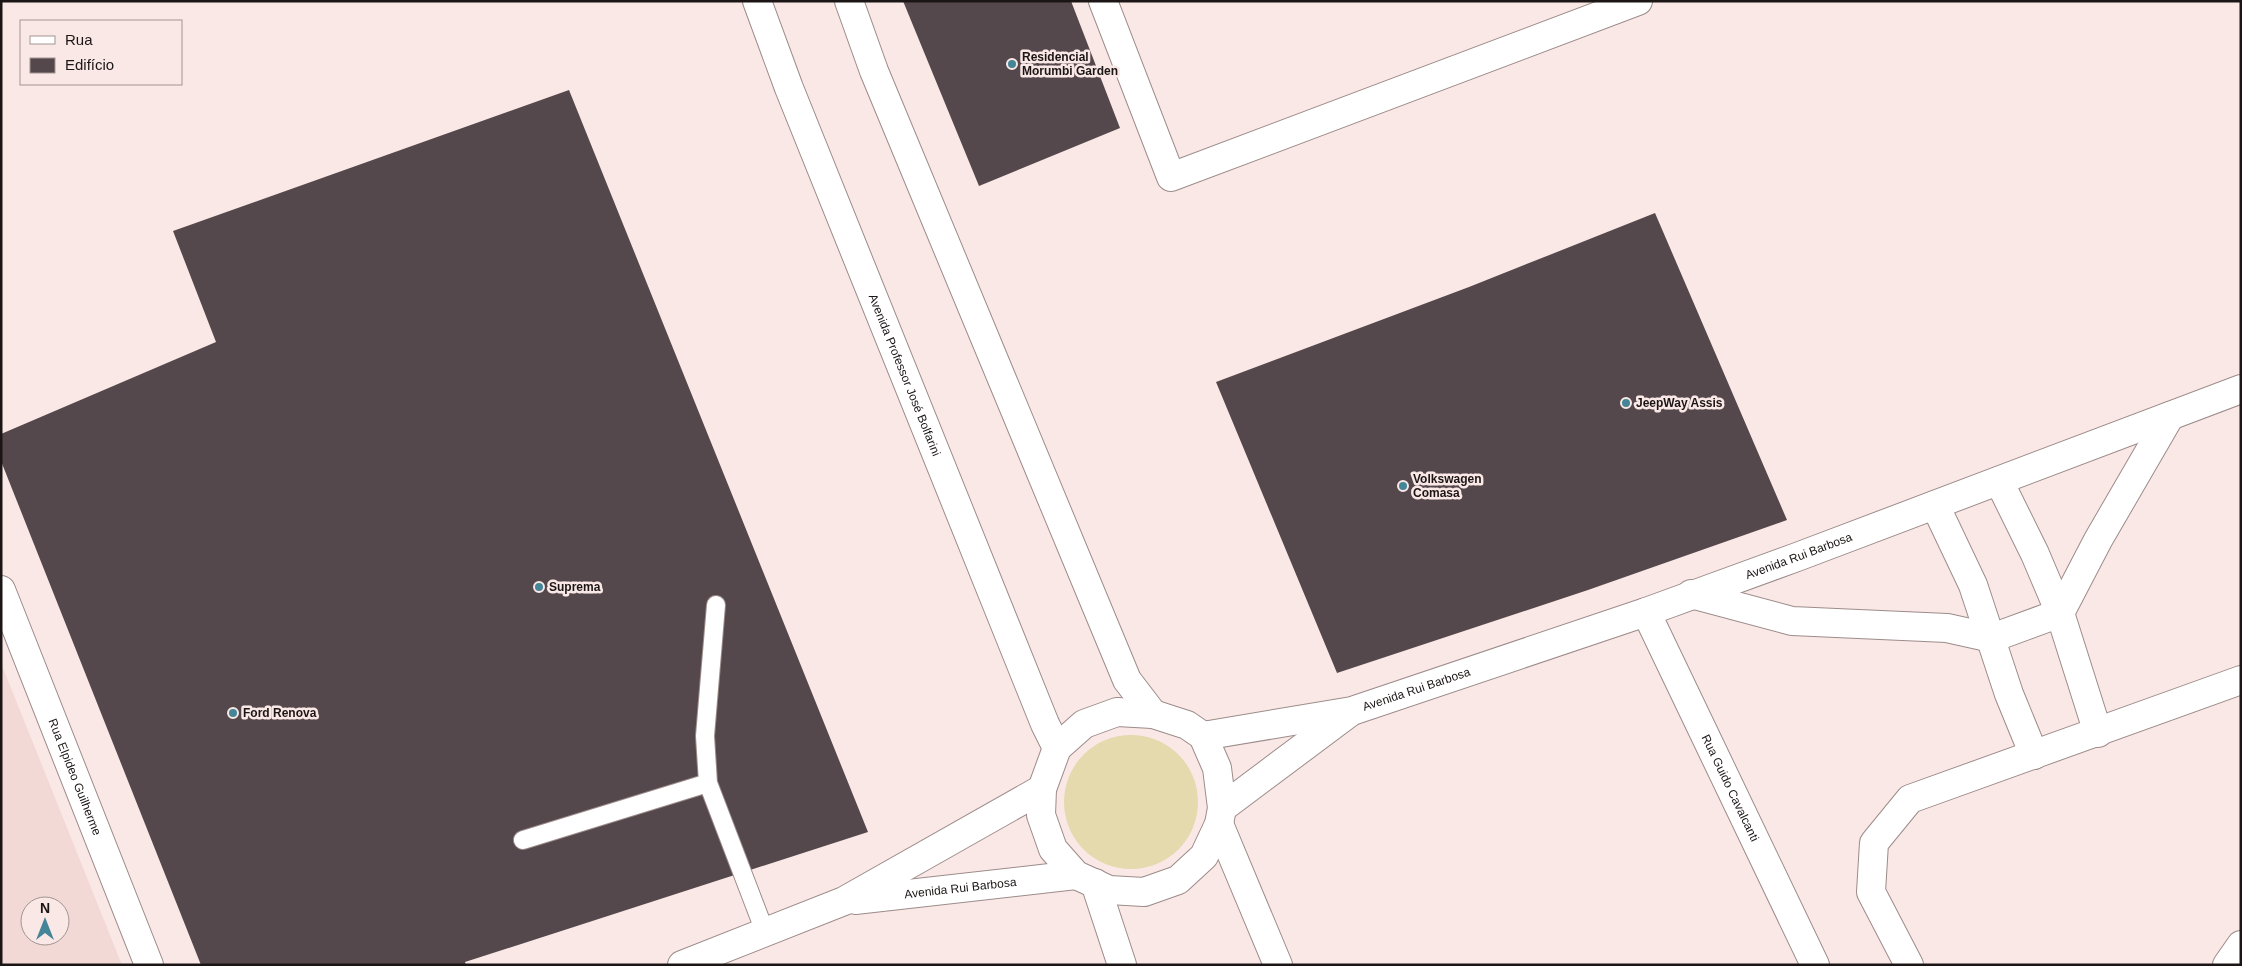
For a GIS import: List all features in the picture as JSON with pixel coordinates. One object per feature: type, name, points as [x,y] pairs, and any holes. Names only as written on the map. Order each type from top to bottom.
[{"type":"main road","name":"Avenida Professor José Bolfarini","points":[[757,1],[804,125],[1057,748]]},
{"type":"main road","points":[[850,1],[874,71],[1127,680],[1153,714]]},
{"type":"main road","points":[[1103,1],[1171,177],[1638,1]]},
{"type":"main road","name":"Avenida Rui Barbosa","points":[[1203,736],[1352,711],[1646,612],[2241,389]]},
{"type":"main road","points":[[1690,594],[1792,621],[1948,628],[1992,638],[2060,613],[2098,540],[2170,416]]},
{"type":"main road","points":[[1999,481],[2035,554],[2060,613],[2098,733]]},
{"type":"main road","points":[[1935,505],[1973,585],[2010,694],[2034,756]]},
{"type":"main road","name":"Rua Elpideo Guilherme","points":[[1,590],[149,965]]},
{"type":"main road","name":"Rua Guido Cavalcanti","points":[[1646,612],[1815,965]]},
{"type":"main road","points":[[1909,965],[1871,892],[1874,843],[1910,799],[2241,680]]},
{"type":"main road","name":"Avenida Rui Barbosa","points":[[844,901],[1085,879],[1109,890],[1144,892],[1178,880],[1204,856],[1220,816],[1352,711]]},
{"type":"main road","points":[[1122,965],[1085,879],[1053,849],[1040,816],[1042,789],[1057,748],[1084,724],[1117,712],[1153,714],[1187,725],[1203,736],[1217,768],[1220,816],[1278,965]]},
{"type":"main road","name":"Avenida Rui Barbosa","points":[[682,965],[844,901],[1042,789]]},
{"type":"main road","points":[[2227,965],[2241,945]]},
{"type":"lane","points":[[716,605],[705,736],[708,783],[765,932]]},
{"type":"lane","points":[[523,840],[708,783]]},
{"type":"shaded area","points":[[1,663],[122,965],[1,965]]},
{"type":"shaded area","points":[[1131,735],[1157,740],[1168,746],[1178,755],[1187,765],[1193,776],[1198,802],[1193,828],[1187,839],[1178,849],[1168,858],[1157,864],[1131,869],[1105,864],[1094,858],[1084,849],[1075,839],[1069,828],[1064,802],[1069,776],[1075,765],[1084,755],[1094,746],[1105,740]]},
{"type":"building","name":"Residencial Morumbi Garden","points":[[903,1],[1071,1],[1120,128],[979,186]]},
{"type":"building","name":"Suprema","points":[[569,90],[868,832],[465,962],[466,965],[201,965],[1,461],[1,434],[216,342],[173,231]]},
{"type":"building","points":[[1655,213],[1787,520],[1588,590],[1337,673],[1216,382],[1469,287]]},
{"type":"place","name":"Residencial Morumbi Garden","points":[[1012,64]]},
{"type":"place","name":"JeepWay Assis","points":[[1626,403]]},
{"type":"place","name":"Volkswagen Comasa","points":[[1403,486]]},
{"type":"place","name":"Suprema","points":[[539,587]]},
{"type":"place","name":"Ford Renova","points":[[233,713]]}]
